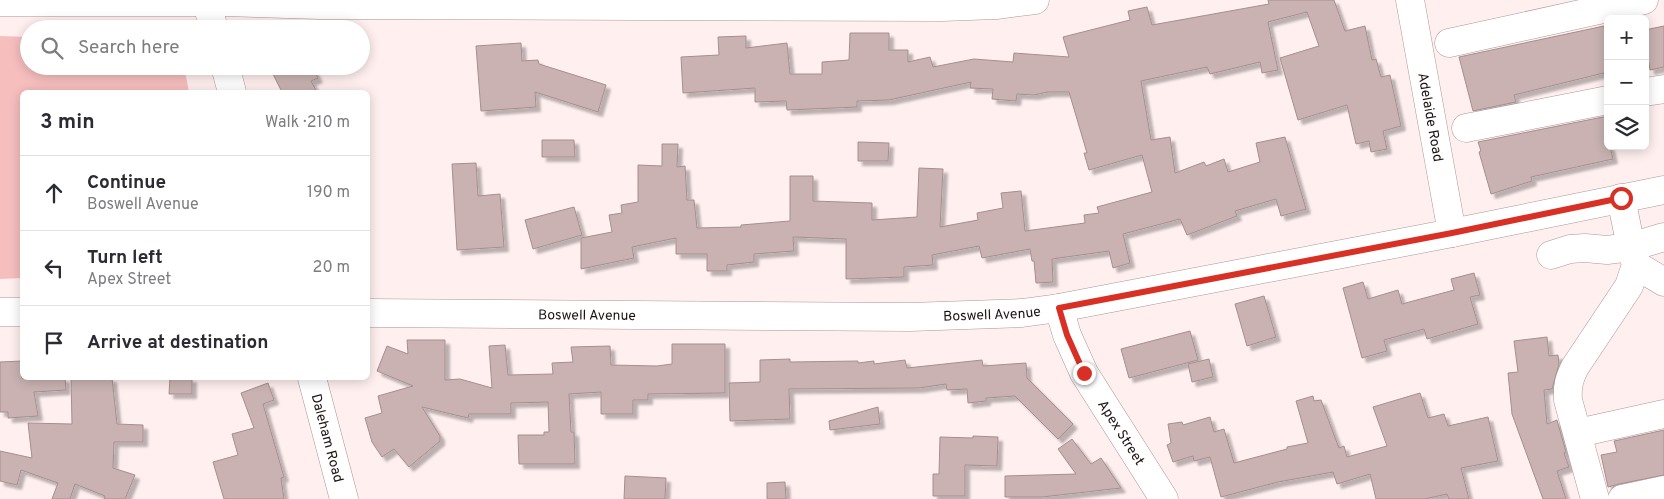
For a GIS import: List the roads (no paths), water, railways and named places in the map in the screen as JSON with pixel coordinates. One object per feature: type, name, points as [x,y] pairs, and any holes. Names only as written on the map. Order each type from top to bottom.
[{"type":"street","points":[[0,2],[206,1],[319,5],[942,7],[996,5],[1034,0]]},
{"type":"street","name":"Adelaide Road","points":[[1410,0],[1452,233]]},
{"type":"street","points":[[1449,43],[1644,0]]},
{"type":"street","points":[[206,1],[211,20]]},
{"type":"street","points":[[227,75],[231,90]]},
{"type":"street","points":[[1649,91],[1664,89]]},
{"type":"street","points":[[1466,128],[1604,101]]},
{"type":"street","name":"Boswell Avenue","points":[[370,313],[910,317],[1022,313],[1059,308],[1452,233],[1664,190]]},
{"type":"street","points":[[1595,499],[1568,400],[1567,388],[1575,367],[1629,286],[1634,256],[1621,198]]},
{"type":"street","points":[[1634,256],[1664,237]]},
{"type":"street","points":[[1551,255],[1570,249],[1585,248],[1607,250],[1634,256],[1664,282]]},
{"type":"street","name":"Apex Street","points":[[1059,308],[1067,335],[1084,373],[1164,499]]},
{"type":"street","points":[[0,312],[20,312]]},
{"type":"street","name":"Daleham Road","points":[[313,380],[344,499]]},
{"type":"street","points":[[1578,433],[1664,414]]},
{"type":"street","points":[[1622,499],[1664,490]]}]
